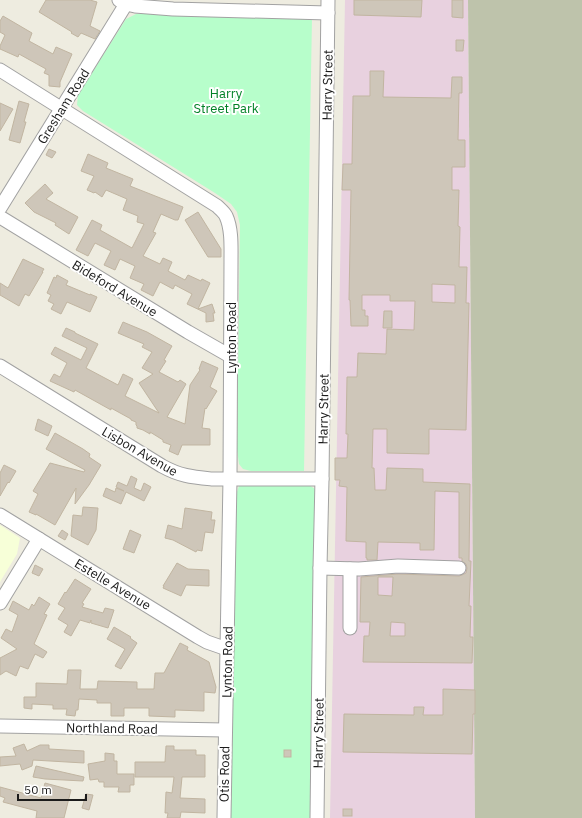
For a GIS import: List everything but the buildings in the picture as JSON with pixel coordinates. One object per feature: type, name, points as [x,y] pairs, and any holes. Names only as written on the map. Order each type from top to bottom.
[{"type":"street","points":[[123,2],[135,6],[173,9],[328,6]]},
{"type":"street","name":"Gresham Road","points":[[0,208],[62,108],[123,2]]},
{"type":"street","name":"Harry Street","points":[[317,818],[328,6]]},
{"type":"street","name":"Lynton Road","points":[[0,70],[217,206],[224,212],[228,221],[230,237],[230,479],[225,730]]},
{"type":"street","name":"Bideford Avenue","points":[[0,217],[230,356]]},
{"type":"street","name":"Lisbon Avenue","points":[[0,366],[171,471],[185,476],[212,479],[322,479]]},
{"type":"street","name":"Estelle Avenue","points":[[0,515],[198,637],[227,649]]},
{"type":"street","points":[[0,603],[38,539]]},
{"type":"street","points":[[320,568],[350,569],[398,566],[459,568]]},
{"type":"street","points":[[350,569],[350,628]]},
{"type":"street","name":"Northland Road","points":[[0,726],[225,730]]},
{"type":"street","name":"Otis Road","points":[[224,818],[225,730]]},
{"type":"shaded area","points":[[345,0],[468,0],[475,818],[330,818]]},
{"type":"shaded area","points":[[468,0],[582,0],[582,818],[475,818]]},
{"type":"shaded area","points":[[0,525],[20,538],[17,554],[0,582]]},
{"type":"green space","name":"Harry Street Park","points":[[147,13],[312,18],[304,471],[251,471],[243,469],[239,464],[237,449],[240,225],[237,212],[231,204],[215,193],[83,111],[77,105],[78,95],[126,19],[136,14]]},
{"type":"green space","points":[[246,483],[309,485],[315,489],[317,495],[311,818],[231,818],[236,495],[239,486]]}]
